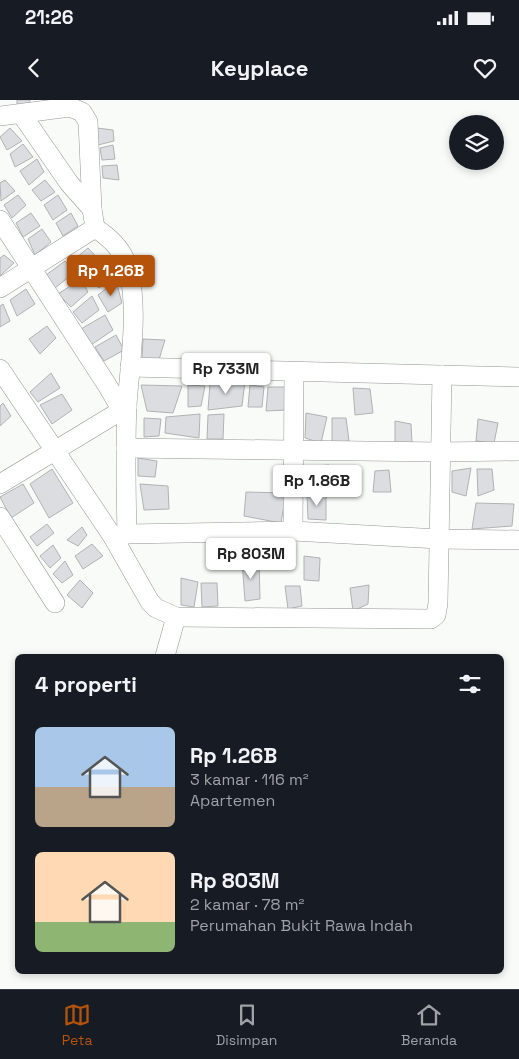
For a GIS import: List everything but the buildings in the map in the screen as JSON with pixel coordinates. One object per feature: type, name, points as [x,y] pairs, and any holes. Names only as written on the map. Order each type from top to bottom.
[{"type":"street","points":[[0,116],[22,115],[70,107],[82,112],[88,122],[92,209],[95,228],[111,239],[118,247],[128,269],[133,312],[130,367],[124,408],[126,448],[120,535]]},
{"type":"street","points":[[22,115],[69,183],[92,209]]},
{"type":"street","points":[[0,220],[124,408]]},
{"type":"street","points":[[0,288],[95,228]]},
{"type":"street","points":[[130,367],[519,377]]},
{"type":"street","points":[[0,369],[53,450],[120,535],[150,602],[156,608],[176,617],[431,620],[436,614],[438,603],[442,375]]},
{"type":"street","points":[[293,531],[294,372]]},
{"type":"street","points":[[0,484],[124,408]]},
{"type":"street","points":[[126,448],[441,452],[519,451]]},
{"type":"street","points":[[0,517],[55,603]]},
{"type":"street","points":[[120,535],[293,531],[439,539],[519,540]]},
{"type":"street","points":[[166,654],[176,617]]}]
